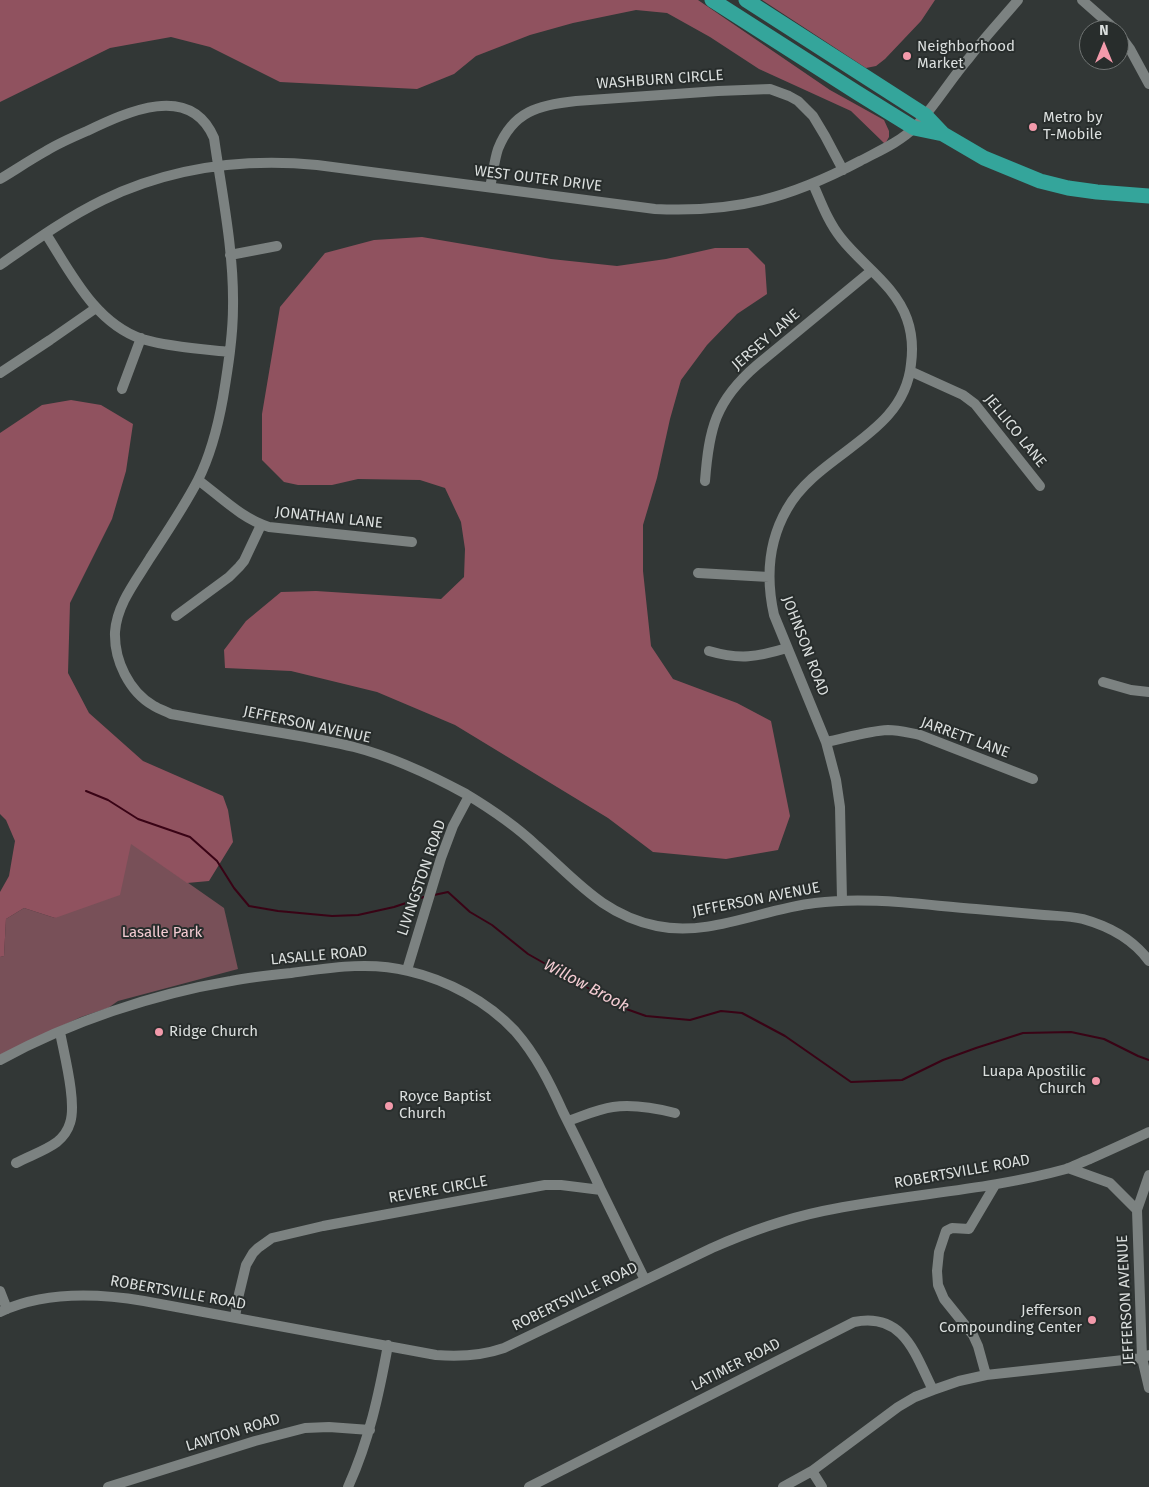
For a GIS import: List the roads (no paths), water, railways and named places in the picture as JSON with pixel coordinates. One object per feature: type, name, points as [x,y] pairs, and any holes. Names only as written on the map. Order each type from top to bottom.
[{"type":"highway","points":[[712,0],[914,128],[943,134]]},
{"type":"highway","points":[[746,0],[924,115],[943,134],[984,158],[1040,181],[1068,188],[1121,195],[1149,196]]},
{"type":"street","name":"WEST OUTER DRIVE","points":[[0,265],[79,213],[102,200],[128,189],[178,173],[250,163],[308,164],[655,209],[691,210],[717,208],[754,202],[789,193],[843,170],[889,146],[914,128],[969,57],[1018,0]]},
{"type":"street","points":[[1082,0],[1105,20]]},
{"type":"street","points":[[1129,49],[1149,84]]},
{"type":"street","name":"WASHBURN CIRCLE","points":[[490,188],[503,139],[512,126],[528,112],[537,108],[576,101],[718,91],[770,89],[798,101],[813,116],[843,170]]},
{"type":"street","name":"JEFFERSON AVENUE","points":[[0,179],[56,145],[108,121],[150,106],[170,106],[188,109],[202,119],[214,138],[230,255],[233,308],[229,352],[218,425],[209,456],[182,509],[126,595],[117,619],[115,633],[120,664],[129,681],[142,698],[171,714],[321,740],[363,750],[429,775],[469,796],[498,815],[524,835],[605,906],[634,920],[657,926],[691,929],[705,928],[791,906],[842,900],[893,902],[1078,918],[1106,927],[1122,936],[1149,961]]},
{"type":"street","name":"JOHNSON ROAD","points":[[813,184],[827,217],[840,236],[895,296],[907,319],[912,343],[910,371],[899,402],[876,429],[801,489],[787,508],[776,530],[773,542],[769,577],[774,615],[826,742],[836,780],[840,807],[842,900]]},
{"type":"street","points":[[46,234],[82,290],[96,308],[106,318],[124,330],[141,338],[229,352]]},
{"type":"street","points":[[230,255],[277,246]]},
{"type":"street","name":"JERSEY LANE","points":[[705,482],[712,429],[718,414],[734,387],[746,374],[872,271]]},
{"type":"street","points":[[0,373],[96,308]]},
{"type":"street","points":[[122,389],[141,338]]},
{"type":"street","name":"JELLICO LANE","points":[[910,371],[963,395],[975,404],[1040,486]]},
{"type":"street","name":"JONATHAN LANE","points":[[198,480],[244,515],[261,525],[291,530],[412,542]]},
{"type":"street","points":[[176,616],[240,568],[261,525]]},
{"type":"street","points":[[698,573],[769,577]]},
{"type":"street","points":[[709,651],[740,657],[760,656],[787,648]]},
{"type":"street","points":[[1103,682],[1131,690],[1149,692]]},
{"type":"street","name":"JARRETT LANE","points":[[826,742],[876,732],[901,731],[920,735],[1033,779]]},
{"type":"street","name":"LIVINGSTON ROAD","points":[[407,970],[441,858],[453,826],[469,796]]},
{"type":"street","name":"LASALLE ROAD","points":[[0,1060],[60,1032],[131,1006],[232,980],[355,966],[407,970],[453,986],[496,1014],[514,1031],[540,1066],[601,1190]]},
{"type":"street","points":[[16,1163],[56,1142],[65,1134],[70,1123],[72,1101],[60,1032]]},
{"type":"street","points":[[568,1121],[599,1110],[623,1106],[659,1109],[675,1113]]},
{"type":"street","name":"ROBERTSVILLE ROAD","points":[[3,1311],[52,1298],[91,1295],[125,1297],[436,1355],[464,1356],[488,1353],[533,1335],[712,1248],[778,1222],[825,1210],[995,1185],[1068,1168],[1149,1132]]},
{"type":"street","points":[[1068,1168],[1110,1183],[1137,1210]]},
{"type":"street","name":"JEFFERSON AVENUE","points":[[1149,1175],[1137,1210],[1145,1357],[1149,1388]]},
{"type":"street","name":"REVERE CIRCLE","points":[[235,1318],[246,1264],[252,1253],[272,1238],[323,1226],[545,1185],[601,1190]]},
{"type":"street","points":[[986,1375],[978,1346],[944,1299],[938,1285],[938,1261],[946,1231],[952,1228],[969,1228],[995,1185]]},
{"type":"street","points":[[601,1190],[645,1280]]},
{"type":"street","points":[[0,1291],[3,1311]]},
{"type":"street","name":"LATIMER ROAD","points":[[528,1487],[854,1322],[864,1320],[882,1322],[902,1333],[914,1351],[933,1390]]},
{"type":"street","points":[[348,1487],[370,1430],[388,1345]]},
{"type":"street","points":[[783,1487],[812,1471],[898,1407],[933,1390],[959,1381],[986,1375],[1145,1357]]},
{"type":"street","name":"LAWTON ROAD","points":[[108,1487],[255,1441],[305,1428],[329,1427],[370,1430]]},
{"type":"street","points":[[812,1471],[822,1487]]},
{"type":"waterway","name":"Willow Brook","points":[[86,791],[108,800],[138,819],[190,837],[217,861],[234,888],[249,906],[332,916],[358,915],[394,907],[424,897]]},
{"type":"waterway","name":"Willow Brook","points":[[434,895],[448,892],[470,912],[492,925],[528,954],[615,1005],[646,1016],[690,1020],[721,1011],[742,1013],[785,1036],[851,1082],[902,1080],[943,1060],[1023,1033],[1071,1032],[1104,1039],[1149,1060]]},
{"type":"place","name":"Neighborhood Market","points":[[907,56]]},
{"type":"place","name":"Metro by T-Mobile","points":[[1033,127]]},
{"type":"place","name":"Ridge Church","points":[[159,1032]]},
{"type":"place","name":"Luapa Apostilic Church","points":[[1096,1081]]},
{"type":"place","name":"Royce Baptist Church","points":[[389,1106]]},
{"type":"place","name":"Jefferson Compounding Center","points":[[1092,1320]]},
{"type":"park label","name":"Lasalle Park","points":[[162,933]]}]
